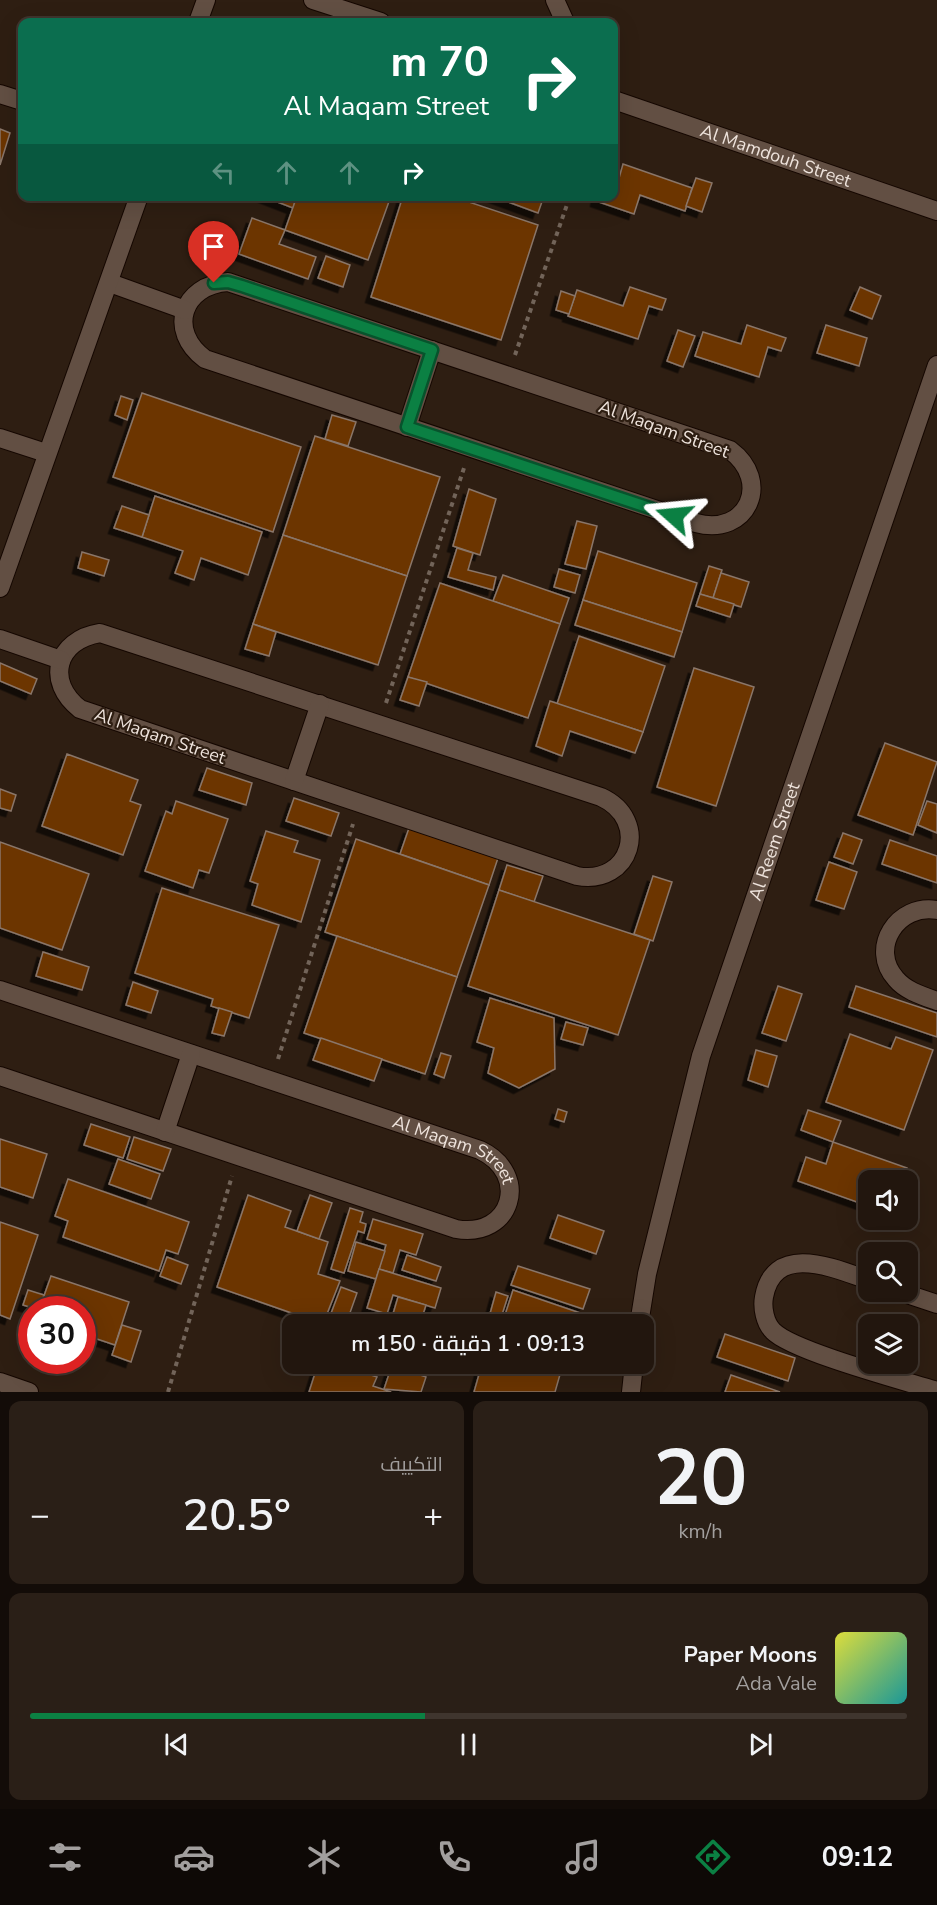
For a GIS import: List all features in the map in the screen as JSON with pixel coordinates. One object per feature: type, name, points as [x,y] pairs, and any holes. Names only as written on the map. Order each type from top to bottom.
[{"type":"street","points":[[199,18],[206,0]]},
{"type":"street","points":[[555,0],[563,18]]},
{"type":"street","points":[[319,1],[369,18]]},
{"type":"street","points":[[0,94],[18,100]]},
{"type":"street","name":"Al Mamdouh Street","points":[[618,101],[937,211]]},
{"type":"street","points":[[0,588],[137,201]]},
{"type":"street","name":"Al Maqam Street","points":[[228,282],[508,376],[730,450],[744,462],[752,479],[748,503],[732,521],[708,526],[204,359],[188,343],[183,321],[185,310],[191,298],[201,288],[214,283],[228,282]]},
{"type":"street","points":[[110,283],[185,310]]},
{"type":"street","points":[[407,427],[432,350]]},
{"type":"street","name":"Al Reem Street","points":[[641,1314],[647,1274],[696,1075],[937,365]]},
{"type":"street","points":[[0,438],[46,453]]},
{"type":"street","name":"Al Maqam Street","points":[[100,633],[379,724],[612,802],[627,819],[630,843],[620,864],[611,872],[588,878],[80,709],[64,694],[60,683],[61,660],[75,641],[100,633]]},
{"type":"street","points":[[0,639],[61,660]]},
{"type":"street","points":[[294,781],[320,704]]},
{"type":"street","points":[[937,910],[914,910],[902,917],[892,927],[886,940],[885,954],[888,968],[896,980],[920,995],[937,1001]]},
{"type":"street","name":"Al Maqam Street","points":[[0,990],[491,1155],[507,1173],[510,1196],[506,1208],[490,1225],[468,1231],[238,1158],[0,1076]]},
{"type":"street","points":[[165,1132],[191,1054]]},
{"type":"street","points":[[858,1277],[809,1262],[795,1263],[774,1276],[768,1286],[764,1308],[772,1331],[795,1345],[937,1391]]},
{"type":"street","points":[[918,1298],[937,1304]]},
{"type":"street","points":[[631,1392],[633,1374]]},
{"type":"street","points":[[0,1382],[29,1392]]},
{"type":"path","points":[[508,376],[568,201]]},
{"type":"path","points":[[379,724],[471,448]]},
{"type":"path","points":[[272,1080],[360,803]]},
{"type":"path","points":[[168,1392],[238,1158]]},
{"type":"building","points":[[0,129],[10,133],[0,165]]},
{"type":"building","points":[[623,164],[692,188],[685,211],[640,195],[634,214],[596,201],[618,201],[618,182]]},
{"type":"building","points":[[696,178],[712,183],[702,212],[686,206]]},
{"type":"building","points":[[275,201],[295,201],[293,208]]},
{"type":"building","points":[[295,201],[389,201],[368,260],[285,230]]},
{"type":"building","points":[[401,201],[466,201],[538,225],[501,340],[371,297]]},
{"type":"building","points":[[506,201],[542,201],[538,213]]},
{"type":"building","points":[[252,218],[285,230],[279,244],[316,257],[308,279],[239,254]]},
{"type":"building","points":[[326,256],[350,265],[343,287],[318,278]]},
{"type":"building","points":[[630,287],[666,299],[662,310],[649,306],[638,339],[568,316],[577,290],[623,306]]},
{"type":"building","points":[[860,287],[881,296],[872,319],[850,310]]},
{"type":"building","points":[[561,291],[575,296],[569,314],[556,310]]},
{"type":"building","points":[[747,325],[786,338],[781,351],[768,347],[759,377],[695,356],[703,332],[741,344]]},
{"type":"building","points":[[826,325],[867,338],[859,366],[817,353]]},
{"type":"building","points":[[678,330],[695,336],[683,367],[667,361]]},
{"type":"building","points":[[142,393],[301,447],[273,532],[113,477]]},
{"type":"building","points":[[121,396],[133,400],[127,420],[115,415]]},
{"type":"building","points":[[332,415],[356,422],[348,446],[325,439]]},
{"type":"building","points":[[315,436],[440,477],[407,576],[283,535]]},
{"type":"building","points":[[469,489],[496,499],[480,555],[453,546]]},
{"type":"building","points":[[155,496],[262,532],[248,575],[201,558],[194,580],[175,573],[183,551],[142,537]]},
{"type":"building","points":[[122,506],[149,515],[142,537],[114,528]]},
{"type":"building","points":[[577,521],[597,526],[586,569],[565,564]]},
{"type":"building","points":[[283,535],[407,576],[378,665],[253,624]]},
{"type":"building","points":[[457,548],[473,553],[468,570],[496,577],[493,590],[448,577]]},
{"type":"building","points":[[598,551],[697,583],[682,632],[583,600]]},
{"type":"building","points":[[82,552],[109,560],[104,576],[78,568]]},
{"type":"building","points":[[709,566],[722,570],[713,598],[700,594]]},
{"type":"building","points":[[559,569],[580,575],[575,593],[554,587]]},
{"type":"building","points":[[721,573],[749,582],[741,607],[713,598]]},
{"type":"building","points":[[503,575],[569,598],[560,624],[493,601]]},
{"type":"building","points":[[440,583],[560,624],[528,718],[408,677]]},
{"type":"building","points":[[700,594],[734,604],[730,617],[696,606]]},
{"type":"building","points":[[583,600],[682,632],[674,657],[575,625]]},
{"type":"building","points":[[253,624],[276,632],[269,656],[245,649]]},
{"type":"building","points":[[579,636],[665,666],[643,732],[557,704]]},
{"type":"building","points":[[0,663],[37,679],[31,694],[0,681]]},
{"type":"building","points":[[694,668],[754,687],[716,806],[657,787]]},
{"type":"building","points":[[408,677],[427,682],[419,706],[400,700]]},
{"type":"building","points":[[550,701],[643,732],[635,753],[570,731],[562,756],[536,746]]},
{"type":"building","points":[[885,743],[937,762],[913,835],[858,815]]},
{"type":"building","points":[[67,754],[138,780],[130,801],[141,805],[123,855],[42,826]]},
{"type":"building","points":[[207,768],[252,783],[246,805],[199,790]]},
{"type":"building","points":[[0,789],[16,795],[11,811],[0,808]]},
{"type":"building","points":[[294,798],[339,813],[331,836],[286,821]]},
{"type":"building","points":[[176,801],[228,819],[209,873],[199,870],[193,888],[145,871],[166,811],[172,814]]},
{"type":"building","points":[[927,801],[937,804],[937,833],[918,825]]},
{"type":"building","points":[[409,828],[498,858],[489,885],[400,854]]},
{"type":"building","points":[[266,831],[298,841],[294,852],[320,860],[301,922],[252,905],[258,884],[250,881]]},
{"type":"building","points":[[843,833],[862,840],[853,864],[834,857]]},
{"type":"building","points":[[356,839],[489,885],[457,977],[325,932]]},
{"type":"building","points":[[890,840],[937,856],[937,883],[882,864]]},
{"type":"building","points":[[0,842],[89,874],[62,950],[0,928]]},
{"type":"building","points":[[829,862],[857,872],[844,909],[816,900]]},
{"type":"building","points":[[507,865],[543,876],[534,902],[499,890]]},
{"type":"building","points":[[653,876],[672,882],[653,941],[634,934]]},
{"type":"building","points":[[162,888],[279,925],[249,1018],[211,1006],[213,999],[135,973]]},
{"type":"building","points":[[499,890],[650,940],[618,1035],[468,986]]},
{"type":"building","points":[[337,936],[457,977],[425,1074],[304,1033]]},
{"type":"building","points":[[43,952],[89,967],[82,990],[36,976]]},
{"type":"building","points":[[133,982],[158,991],[151,1013],[126,1005]]},
{"type":"building","points":[[778,986],[802,994],[786,1041],[762,1033]]},
{"type":"building","points":[[856,986],[937,1013],[937,1037],[849,1007]]},
{"type":"building","points":[[490,998],[554,1018],[555,1069],[519,1088],[488,1073],[494,1048],[477,1042]]},
{"type":"building","points":[[219,1008],[232,1012],[224,1036],[212,1033]]},
{"type":"building","points":[[566,1022],[588,1028],[583,1045],[561,1039]]},
{"type":"building","points":[[850,1034],[891,1049],[896,1037],[933,1050],[904,1130],[826,1102]]},
{"type":"building","points":[[321,1038],[382,1059],[374,1081],[313,1060]]},
{"type":"building","points":[[756,1050],[777,1056],[768,1087],[748,1080]]},
{"type":"building","points":[[441,1053],[451,1056],[444,1078],[434,1074]]},
{"type":"building","points":[[558,1109],[567,1112],[564,1122],[555,1119]]},
{"type":"building","points":[[808,1110],[841,1121],[833,1142],[801,1130]]},
{"type":"building","points":[[91,1124],[130,1137],[123,1158],[84,1145]]},
{"type":"building","points":[[134,1137],[171,1149],[163,1171],[127,1159]]},
{"type":"building","points":[[0,1139],[47,1154],[33,1198],[0,1187]]},
{"type":"building","points":[[833,1142],[907,1168],[906,1170],[858,1170],[858,1202],[798,1181],[806,1157],[826,1164]]},
{"type":"building","points":[[118,1159],[160,1174],[151,1199],[109,1184]]},
{"type":"building","points":[[68,1179],[189,1222],[178,1254],[166,1250],[159,1271],[63,1237],[68,1221],[55,1216]]},
{"type":"building","points":[[248,1195],[291,1211],[285,1227],[328,1242],[318,1274],[340,1281],[327,1314],[294,1314],[217,1287]]},
{"type":"building","points":[[310,1195],[332,1203],[319,1239],[297,1231]]},
{"type":"building","points":[[350,1208],[363,1212],[360,1222],[366,1224],[364,1233],[358,1231],[344,1273],[331,1269]]},
{"type":"building","points":[[558,1215],[604,1231],[596,1254],[550,1238]]},
{"type":"building","points":[[373,1219],[423,1234],[416,1255],[400,1250],[393,1273],[379,1269],[386,1245],[367,1239]]},
{"type":"building","points":[[0,1222],[38,1235],[10,1319],[0,1315]]},
{"type":"building","points":[[356,1242],[385,1251],[376,1279],[348,1271]]},
{"type":"building","points":[[407,1255],[441,1267],[436,1281],[402,1270]]},
{"type":"building","points":[[167,1257],[188,1265],[181,1284],[160,1276]]},
{"type":"building","points":[[518,1266],[590,1289],[583,1309],[511,1285]]},
{"type":"building","points":[[379,1269],[441,1288],[435,1308],[393,1295],[387,1314],[367,1308]]},
{"type":"building","points":[[51,1276],[129,1302],[115,1345],[96,1339],[96,1296],[44,1296]]},
{"type":"building","points":[[341,1287],[357,1293],[350,1314],[331,1314]]},
{"type":"building","points":[[28,1290],[44,1295],[44,1296],[26,1296]]},
{"type":"building","points":[[513,1290],[583,1314],[505,1314]]},
{"type":"building","points":[[496,1292],[508,1296],[502,1314],[490,1314]]},
{"type":"building","points":[[398,1297],[426,1305],[423,1314],[393,1314]]},
{"type":"building","points":[[122,1325],[141,1331],[131,1362],[112,1355]]},
{"type":"building","points":[[725,1334],[795,1358],[788,1381],[717,1357]]},
{"type":"building","points":[[315,1374],[368,1374],[377,1377],[373,1386],[391,1392],[309,1392]]},
{"type":"building","points":[[389,1374],[418,1374],[426,1377],[421,1392],[384,1389]]},
{"type":"building","points":[[479,1374],[560,1374],[555,1392],[474,1392]]},
{"type":"building","points":[[731,1375],[780,1392],[725,1392]]},
{"type":"route","points":[[214,283],[228,282],[242,286],[432,350],[407,427],[674,516]]}]
